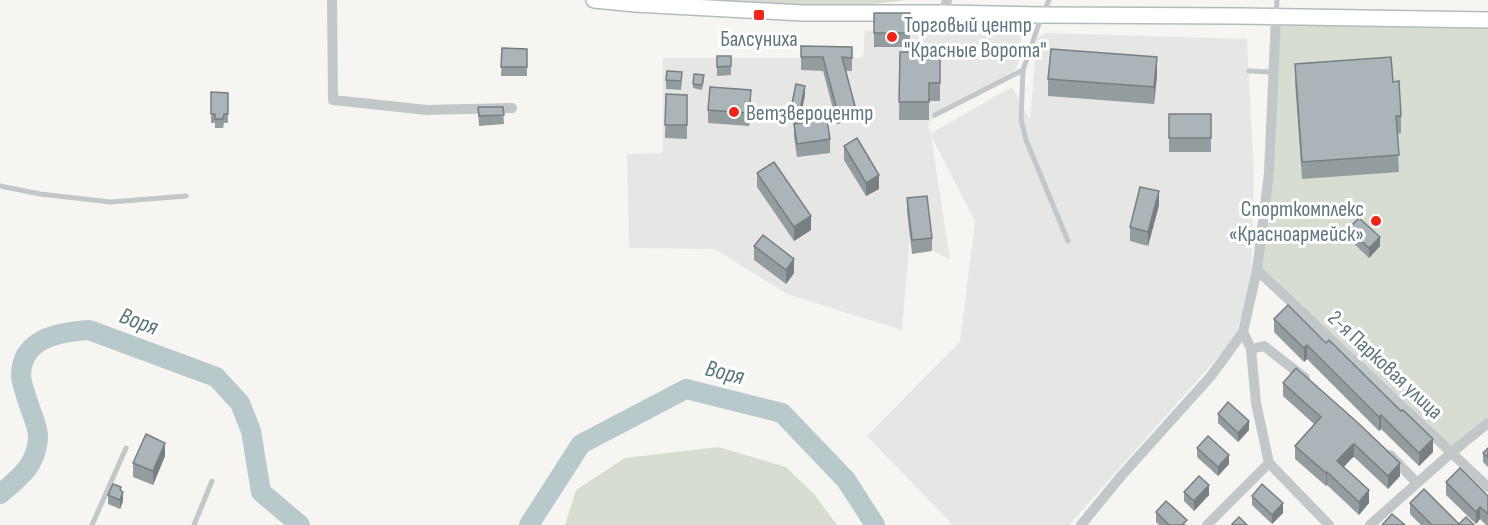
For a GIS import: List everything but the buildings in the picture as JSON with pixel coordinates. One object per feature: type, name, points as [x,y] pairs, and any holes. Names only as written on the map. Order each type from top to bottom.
[{"type":"main road","points":[[594,0],[802,13],[946,6],[1042,15],[1488,20]]},
{"type":"street","points":[[332,0],[333,100],[428,110],[512,108]]},
{"type":"street","points":[[1082,525],[1122,475],[1211,376],[1243,332],[1257,270],[1269,173],[1276,17]]},
{"type":"street","name":"2-я Парковая улица","points":[[1257,270],[1488,488]]},
{"type":"street","points":[[1243,332],[1251,349],[1256,403],[1269,463],[1329,525]]},
{"type":"street","points":[[1251,349],[1264,346],[1317,388]]},
{"type":"street","points":[[1370,525],[1488,423]]},
{"type":"street","points":[[1380,445],[1417,483]]},
{"type":"street","points":[[1207,525],[1269,463]]},
{"type":"lane","points":[[1048,0],[1023,70],[1021,119],[1026,140],[1068,241]]},
{"type":"lane","points":[[1276,17],[1277,0]]},
{"type":"lane","points":[[935,115],[1023,70]]},
{"type":"lane","points":[[1249,71],[1274,72]]},
{"type":"lane","points":[[0,186],[40,194],[111,202],[186,195]]},
{"type":"lane","points":[[92,525],[126,448]]},
{"type":"lane","points":[[194,525],[212,481]]},
{"type":"shaded area","points":[[721,0],[906,0],[802,13],[743,9]]},
{"type":"shaded area","name":"Спорткомплекс «Красноармейск»","points":[[1276,17],[1488,20],[1488,423],[1451,453],[1257,270]]},
{"type":"shaded area","points":[[865,31],[1008,31],[1021,35],[1019,62],[1011,75],[928,122],[930,134],[1012,87],[1030,120],[1037,38],[1046,33],[1247,39],[1254,176],[1251,291],[1234,339],[1069,525],[953,525],[867,436],[960,342],[975,221],[931,136],[950,260],[910,238],[902,330],[787,294],[715,249],[629,248],[627,154],[663,153],[663,58],[863,58]]},
{"type":"shaded area","points":[[718,447],[786,467],[815,495],[837,525],[565,525],[576,490],[625,458]]},
{"type":"waterway","name":"Воря","points":[[0,494],[25,471],[37,448],[38,431],[21,376],[27,353],[35,345],[54,335],[89,330],[216,377],[240,403],[251,431],[261,492],[300,525]]},
{"type":"waterway","name":"Воря","points":[[529,525],[581,444],[686,389],[782,413],[846,480],[875,525]]},
{"type":"place","name":"Балсуниха","points":[[759,15]]},
{"type":"place","name":"Торговый центр \"Красные Ворота\"","points":[[892,37]]},
{"type":"place","name":"Ветзвероцентр","points":[[734,112]]},
{"type":"place","name":"Спорткомплекс «Красноармейск»","points":[[1376,221]]}]
